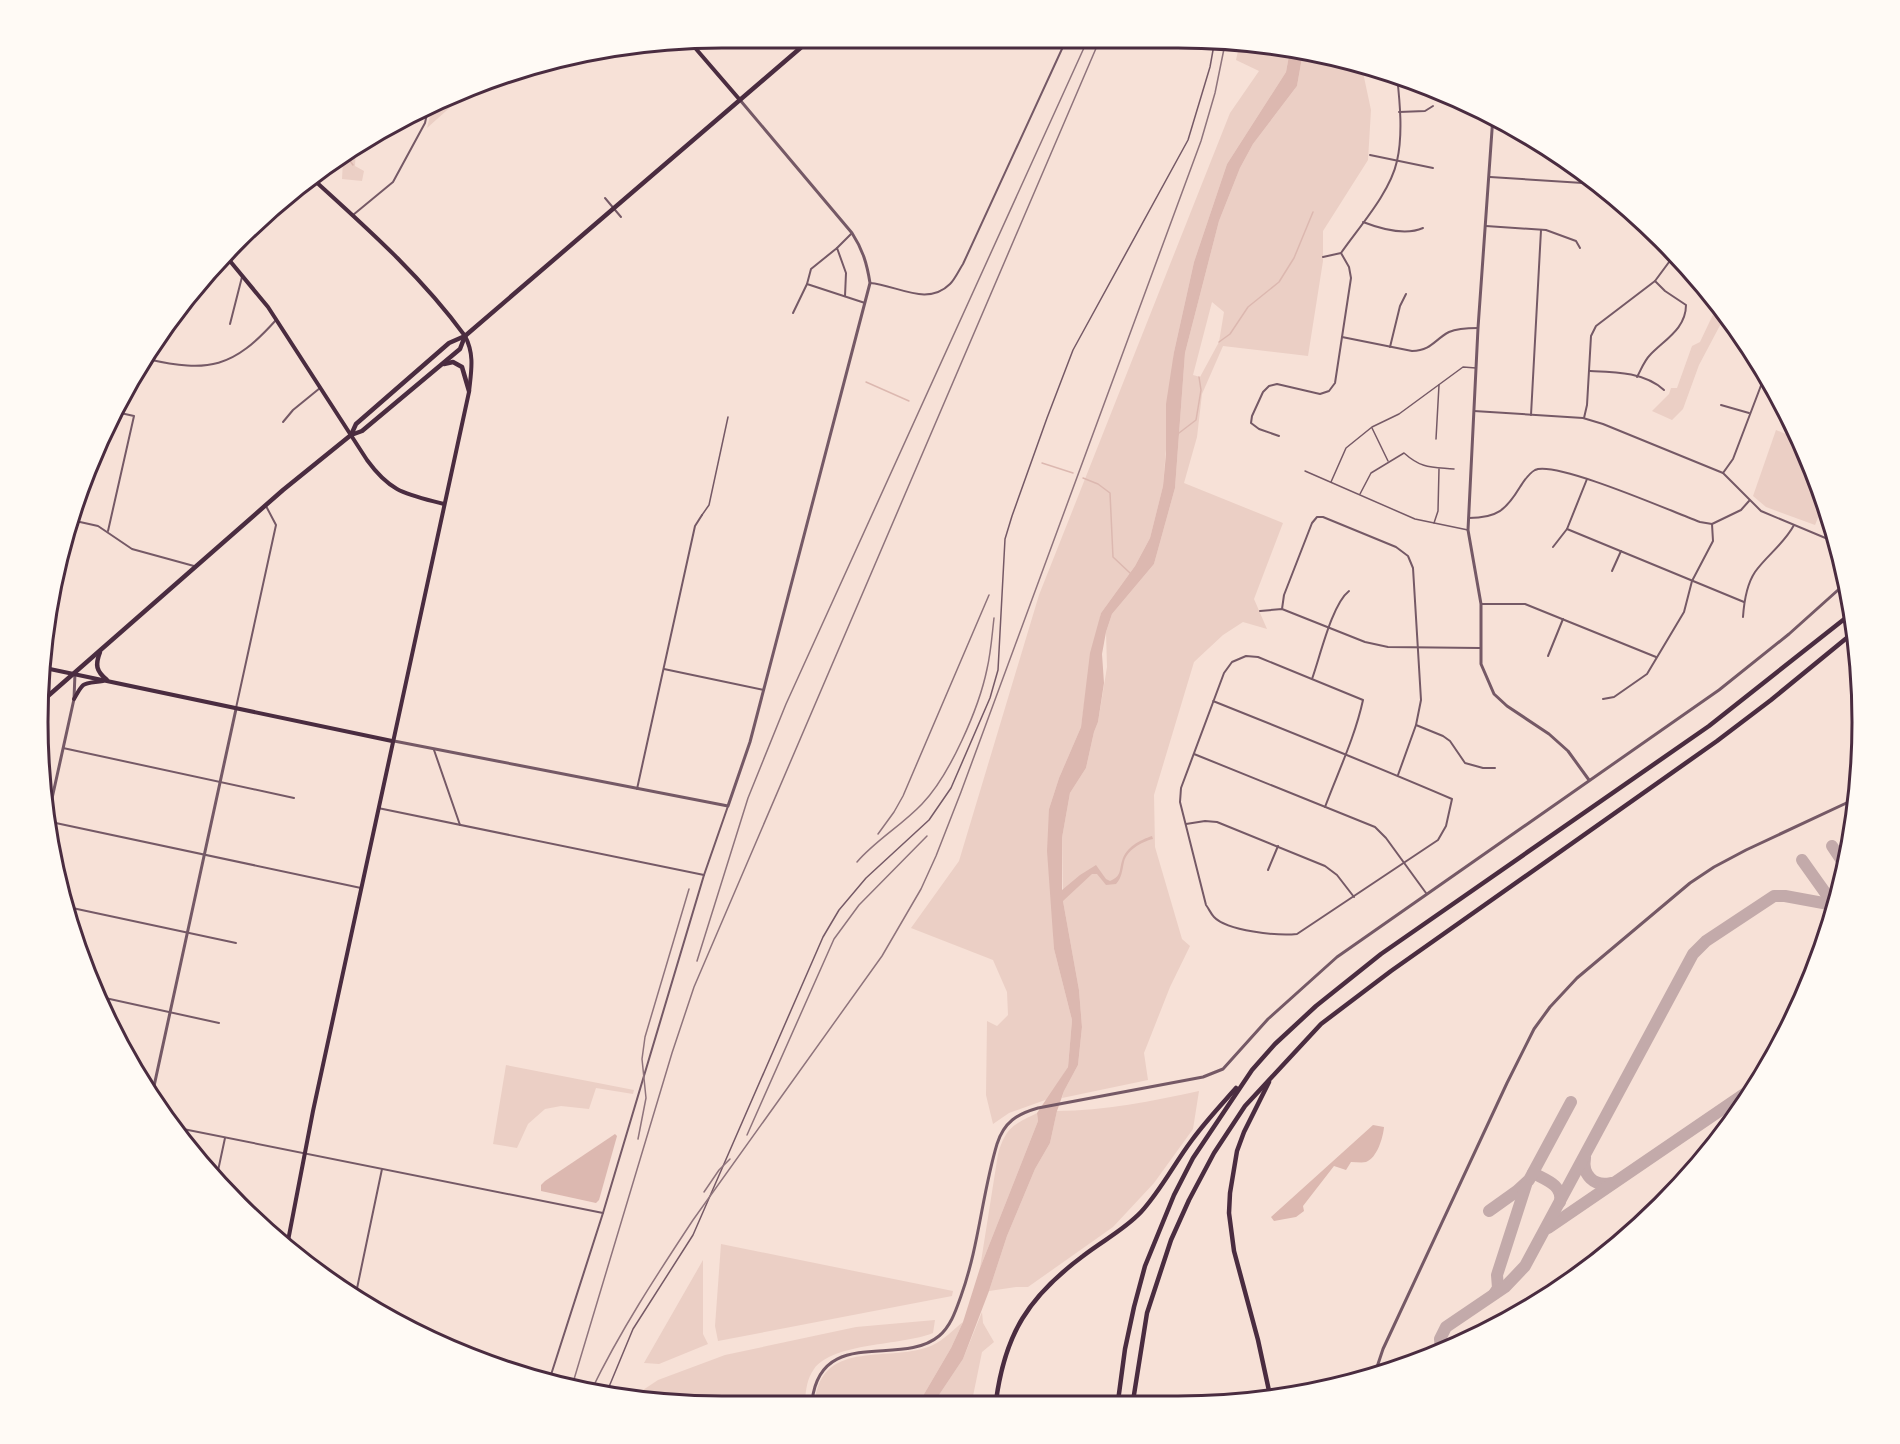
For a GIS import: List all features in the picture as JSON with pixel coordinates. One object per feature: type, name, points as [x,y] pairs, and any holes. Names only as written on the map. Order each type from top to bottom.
[{"type":"main road","points":[[351,435],[356,424],[449,343],[465,336],[800,48]]},
{"type":"main road","points":[[696,49],[740,100]]},
{"type":"main road","points":[[289,1238],[304,1154],[469,391],[471,353],[465,336],[393,252],[317,183]]},
{"type":"main road","points":[[230,261],[276,320],[377,474],[389,486],[401,492],[444,504]]},
{"type":"main road","points":[[49,696],[266,506],[351,435],[362,431],[460,349],[465,336]]},
{"type":"main road","points":[[441,364],[453,362],[460,365],[469,391]]},
{"type":"main road","points":[[997,1396],[1000,1371],[1006,1351],[1015,1331],[1040,1293],[1066,1269],[1117,1233],[1141,1212],[1159,1190],[1191,1140],[1275,1044],[1316,1006],[1381,954],[1709,726],[1844,620]]},
{"type":"main road","points":[[1134,1396],[1147,1313],[1157,1279],[1189,1200],[1214,1153],[1245,1106],[1321,1024],[1391,971],[1717,741],[1846,638]]},
{"type":"main road","points":[[100,651],[96,667],[98,673],[107,680]]},
{"type":"main road","points":[[50,669],[393,741]]},
{"type":"main road","points":[[74,699],[83,684],[107,680]]},
{"type":"main road","points":[[1119,1396],[1134,1307],[1159,1229],[1193,1158],[1252,1070]]},
{"type":"main road","points":[[1269,1390],[1234,1251],[1229,1213],[1237,1151],[1272,1077]]},
{"type":"street","points":[[870,283],[885,284],[918,295],[934,294],[951,284],[963,264],[1063,48]]},
{"type":"street","points":[[1323,257],[1341,253],[1382,193],[1397,161],[1400,112],[1398,85]]},
{"type":"street","points":[[551,1374],[603,1214],[704,875],[746,760],[870,283],[867,262],[852,234],[740,100]]},
{"type":"street","points":[[1400,112],[1425,111],[1433,106]]},
{"type":"street","points":[[352,215],[393,182],[426,117]]},
{"type":"street","points":[[1492,126],[1476,368],[1468,530],[1480,604],[1481,664],[1494,694],[1507,706],[1549,734],[1568,751],[1589,780]]},
{"type":"street","points":[[1370,155],[1433,168]]},
{"type":"street","points":[[1490,177],[1582,183]]},
{"type":"street","points":[[604,198],[621,217]]},
{"type":"street","points":[[1363,222],[1380,228],[1413,232],[1423,228]]},
{"type":"street","points":[[1486,226],[1541,230],[1576,241],[1580,248]]},
{"type":"street","points":[[1531,415],[1541,230]]},
{"type":"street","points":[[793,313],[812,268],[852,234]]},
{"type":"street","points":[[837,248],[846,273],[845,296]]},
{"type":"street","points":[[1279,436],[1258,429],[1251,423],[1263,392],[1269,386],[1277,384],[1320,394],[1329,392],[1335,384],[1351,278],[1349,267],[1341,253]]},
{"type":"street","points":[[1583,418],[1587,405],[1591,336],[1596,326],[1655,280],[1670,261]]},
{"type":"street","points":[[230,324],[242,275]]},
{"type":"street","points":[[1637,377],[1648,357],[1678,328],[1686,313],[1686,305],[1665,291],[1655,280]]},
{"type":"street","points":[[807,284],[865,303]]},
{"type":"street","points":[[1390,347],[1400,306],[1407,294]]},
{"type":"street","points":[[155,359],[177,366],[194,367],[225,360],[252,344],[276,320]]},
{"type":"street","points":[[1342,337],[1412,351],[1423,351],[1448,333],[1463,328],[1479,328]]},
{"type":"street","points":[[1589,371],[1624,373],[1664,390]]},
{"type":"street","points":[[1723,473],[1732,459],[1761,384]]},
{"type":"street","points":[[283,422],[293,410],[320,388]]},
{"type":"street","points":[[1721,405],[1749,413]]},
{"type":"street","points":[[1474,411],[1583,418],[1603,424],[1723,473],[1761,511],[1826,538]]},
{"type":"street","points":[[108,531],[134,416],[123,414]]},
{"type":"street","points":[[1469,518],[1484,518],[1498,513],[1510,504],[1527,476],[1536,470],[1546,468],[1576,474],[1700,522],[1712,524],[1741,510],[1749,501]]},
{"type":"street","points":[[1553,547],[1567,529],[1587,479]]},
{"type":"street","points":[[155,1085],[276,525],[266,506]]},
{"type":"street","points":[[637,789],[695,526],[702,515]]},
{"type":"street","points":[[1282,609],[1284,595],[1312,523],[1317,517],[1323,516],[1396,547],[1408,556],[1413,568],[1421,700],[1416,725],[1397,776]]},
{"type":"street","points":[[79,522],[108,531],[120,543],[132,549],[196,567]]},
{"type":"street","points":[[1603,699],[1614,697],[1647,674],[1684,612],[1692,580],[1713,541],[1712,524]]},
{"type":"street","points":[[1743,617],[1744,602],[1755,573],[1787,539],[1794,525]]},
{"type":"street","points":[[1567,529],[1744,602]]},
{"type":"street","points":[[1612,571],[1622,551]]},
{"type":"street","points":[[813,1396],[818,1378],[837,1359],[856,1353],[920,1345],[932,1341],[944,1331],[957,1310],[972,1264],[994,1153],[1000,1135],[1012,1119],[1038,1108],[1203,1077],[1223,1069],[1268,1019],[1337,957],[1426,893],[1670,726],[1741,674],[1839,589]]},
{"type":"street","points":[[1312,679],[1342,596],[1349,591]]},
{"type":"street","points":[[1480,604],[1525,604],[1657,657]]},
{"type":"street","points":[[1260,611],[1282,609],[1365,642],[1388,647],[1480,648]]},
{"type":"street","points":[[1548,656],[1563,619]]},
{"type":"street","points":[[1213,701],[1345,754],[1452,799],[1446,826],[1438,840],[1297,934],[1285,936],[1228,926],[1214,917],[1206,905],[1180,802],[1181,788],[1213,701],[1224,673],[1232,662],[1246,656],[1258,657],[1363,700],[1359,720],[1345,754],[1325,807]]},
{"type":"street","points":[[664,669],[764,690]]},
{"type":"street","points":[[52,796],[74,699],[75,674]]},
{"type":"street","points":[[1416,725],[1450,741],[1465,763],[1483,768],[1495,768]]},
{"type":"street","points":[[393,741],[728,806]]},
{"type":"street","points":[[63,748],[294,798]]},
{"type":"street","points":[[434,750],[460,825]]},
{"type":"street","points":[[1194,754],[1375,827],[1386,838],[1426,893]]},
{"type":"street","points":[[1378,1365],[1383,1349],[1507,1083],[1530,1036],[1550,1007],[1577,978],[1690,883],[1746,850],[1847,803]]},
{"type":"street","points":[[378,808],[704,875]]},
{"type":"street","points":[[1186,824],[1217,822],[1325,866],[1337,875],[1354,897]]},
{"type":"street","points":[[56,823],[361,888]]},
{"type":"street","points":[[1269,870],[1278,846]]},
{"type":"street","points":[[75,908],[237,943]]},
{"type":"street","points":[[108,999],[219,1023]]},
{"type":"street","points":[[185,1129],[603,1214]]},
{"type":"street","points":[[218,1170],[225,1137]]},
{"type":"street","points":[[357,1288],[382,1169]]},
{"type":"lane","points":[[609,1386],[633,1329],[693,1235],[823,937],[839,910],[866,878],[929,820],[951,788],[990,698],[998,670],[1005,539],[1047,418],[1073,350],[1188,140],[1213,49]]},
{"type":"lane","points":[[1331,482],[1346,448],[1372,428],[1399,414],[1462,367],[1476,368]]},
{"type":"lane","points":[[1436,439],[1440,384]]},
{"type":"lane","points":[[702,515],[709,505],[728,417]]},
{"type":"lane","points":[[1372,428],[1389,462]]},
{"type":"lane","points":[[1360,495],[1371,473],[1404,453],[1416,463],[1454,469]]},
{"type":"lane","points":[[1434,524],[1438,511],[1439,468]]},
{"type":"lane","points":[[1305,471],[1415,519],[1468,530]]},
{"type":"shaded area","points":[[1238,51],[1289,58],[1286,72],[1227,164],[1194,262],[1174,352],[1163,486],[1150,538],[1135,566],[1101,613],[1081,727],[1059,778],[1049,809],[1054,949],[1072,1020],[1068,1067],[1048,1099],[1009,1113],[993,1124],[986,1095],[987,1021],[997,1026],[1008,1015],[1007,992],[993,960],[911,928],[959,861],[1039,595],[1230,113],[1259,71],[1236,60]]},
{"type":"shaded area","points":[[1289,58],[1302,60],[1297,86],[1253,144],[1240,168],[1219,221],[1185,353],[1175,488],[1154,564],[1112,614],[1106,632],[1102,654],[1104,683],[1098,722],[1086,768],[1070,793],[1062,838],[1062,890],[1096,865],[1106,879],[1110,881],[1114,879],[1130,848],[1152,836],[1153,839],[1131,850],[1116,884],[1106,885],[1097,874],[1092,874],[1063,901],[1079,990],[1082,1027],[1078,1065],[1064,1091],[1050,1143],[1035,1169],[1007,1236],[963,1359],[938,1396],[923,1396],[951,1348],[963,1322],[980,1268],[1038,1121],[1037,1113],[1068,1067],[1072,1020],[1054,949],[1047,851],[1049,809],[1059,778],[1081,727],[1090,653],[1101,613],[1135,566],[1150,538],[1163,486],[1166,454],[1166,404],[1174,352],[1194,262],[1227,164],[1286,72]]},
{"type":"shaded area","points":[[1302,60],[1363,74],[1371,110],[1368,160],[1323,231],[1323,261],[1308,356],[1223,346],[1202,394],[1197,437],[1184,483],[1283,523],[1254,599],[1267,629],[1243,622],[1223,635],[1194,662],[1154,795],[1155,847],[1182,939],[1190,946],[1170,987],[1144,1053],[1148,1080],[1062,1098],[1078,1065],[1082,1027],[1079,990],[1063,901],[1062,838],[1070,793],[1086,768],[1098,722],[1107,667],[1106,632],[1112,614],[1154,564],[1175,488],[1185,353],[1219,221],[1240,168],[1253,144],[1297,86]],"holes":[[[1212,302],[1224,312],[1219,342],[1200,377],[1193,375]]]},
{"type":"shaded area","points":[[454,104],[427,128],[430,115]]},
{"type":"shaded area","points":[[355,157],[355,166],[364,171],[362,181],[342,179],[343,166]]},
{"type":"shaded area","points":[[1714,313],[1721,323],[1699,365],[1683,409],[1672,420],[1652,411],[1669,394],[1671,388],[1677,388],[1692,346],[1700,342]]},
{"type":"shaded area","points":[[1776,430],[1787,435],[1816,505],[1819,515],[1815,525],[1766,507],[1753,496]]},
{"type":"shaded area","points":[[506,1065],[634,1090],[633,1094],[596,1088],[589,1109],[561,1106],[545,1109],[528,1124],[517,1148],[493,1144]]},
{"type":"shaded area","points":[[1199,1091],[1193,1129],[1154,1183],[1113,1227],[1028,1287],[989,1291],[1007,1236],[1035,1169],[1050,1143],[1057,1111],[1075,1111],[1146,1102]]},
{"type":"shaded area","points":[[1037,1113],[1038,1121],[980,1268],[1001,1145],[1012,1128]]},
{"type":"shaded area","points":[[1373,1125],[1384,1127],[1379,1147],[1370,1160],[1351,1162],[1346,1170],[1334,1166],[1303,1206],[1304,1211],[1296,1217],[1274,1221],[1271,1217]]},
{"type":"shaded area","points":[[615,1134],[617,1136],[599,1200],[596,1203],[541,1191],[541,1185],[545,1181]]},
{"type":"shaded area","points":[[721,1244],[953,1291],[952,1296],[718,1341],[715,1326]]},
{"type":"shaded area","points":[[703,1260],[703,1334],[708,1344],[659,1364],[644,1363]]},
{"type":"shaded area","points":[[982,1312],[983,1323],[994,1342],[982,1352],[973,1396],[938,1396],[963,1359]]},
{"type":"shaded area","points":[[935,1320],[933,1333],[852,1349],[824,1360],[814,1369],[806,1388],[805,1396],[678,1395],[642,1391],[658,1380],[725,1355],[856,1327]]},
{"type":"shaded area","points":[[963,1322],[951,1348],[923,1396],[816,1396],[820,1381],[831,1368],[845,1360],[916,1350],[933,1345]]},
{"type":"waterway","points":[[350,161],[353,165]]},
{"type":"waterway","points":[[1219,342],[1230,334],[1248,307],[1279,282],[1294,258],[1313,212]]},
{"type":"waterway","points":[[1179,433],[1196,420],[1201,390],[1199,377]]},
{"type":"waterway","points":[[866,382],[909,401]]},
{"type":"waterway","points":[[1042,463],[1073,473]]},
{"type":"waterway","points":[[1083,478],[1098,484],[1110,493],[1113,557],[1130,573]]},
{"type":"taxiway","points":[[1832,846],[1838,856]]},
{"type":"taxiway","points":[[1802,860],[1829,897]]},
{"type":"taxiway","points":[[1440,1343],[1446,1327],[1505,1287],[1525,1266],[1693,954],[1706,941],[1774,896],[1827,904]]},
{"type":"taxiway","points":[[1548,1228],[1735,1100]]},
{"type":"taxiway","points":[[1489,1211],[1529,1180],[1571,1102]]},
{"type":"taxiway","points":[[1585,1158],[1585,1170],[1591,1178],[1599,1183],[1611,1183]]},
{"type":"taxiway","points":[[1533,1173],[1556,1187],[1559,1191],[1560,1202]]},
{"type":"taxiway","points":[[1494,1294],[1498,1288],[1497,1275],[1526,1185]]},
{"type":"railway","points":[[697,961],[748,798],[786,704],[1084,48]]},
{"type":"railway","points":[[574,1379],[694,987],[1096,48]]},
{"type":"railway","points":[[595,1384],[626,1325],[679,1241],[882,956],[921,889],[961,792],[1201,141],[1215,93],[1224,49]]},
{"type":"railway","points":[[878,834],[903,796],[989,595]]},
{"type":"railway","points":[[857,862],[922,804],[953,759],[983,685],[990,656],[994,618]]},
{"type":"railway","points":[[747,1135],[834,939],[859,905],[927,836]]},
{"type":"railway","points":[[638,1139],[646,1098],[642,1059],[645,1037],[689,889]]},
{"type":"railway","points":[[704,1192],[719,1170],[730,1159]]}]
